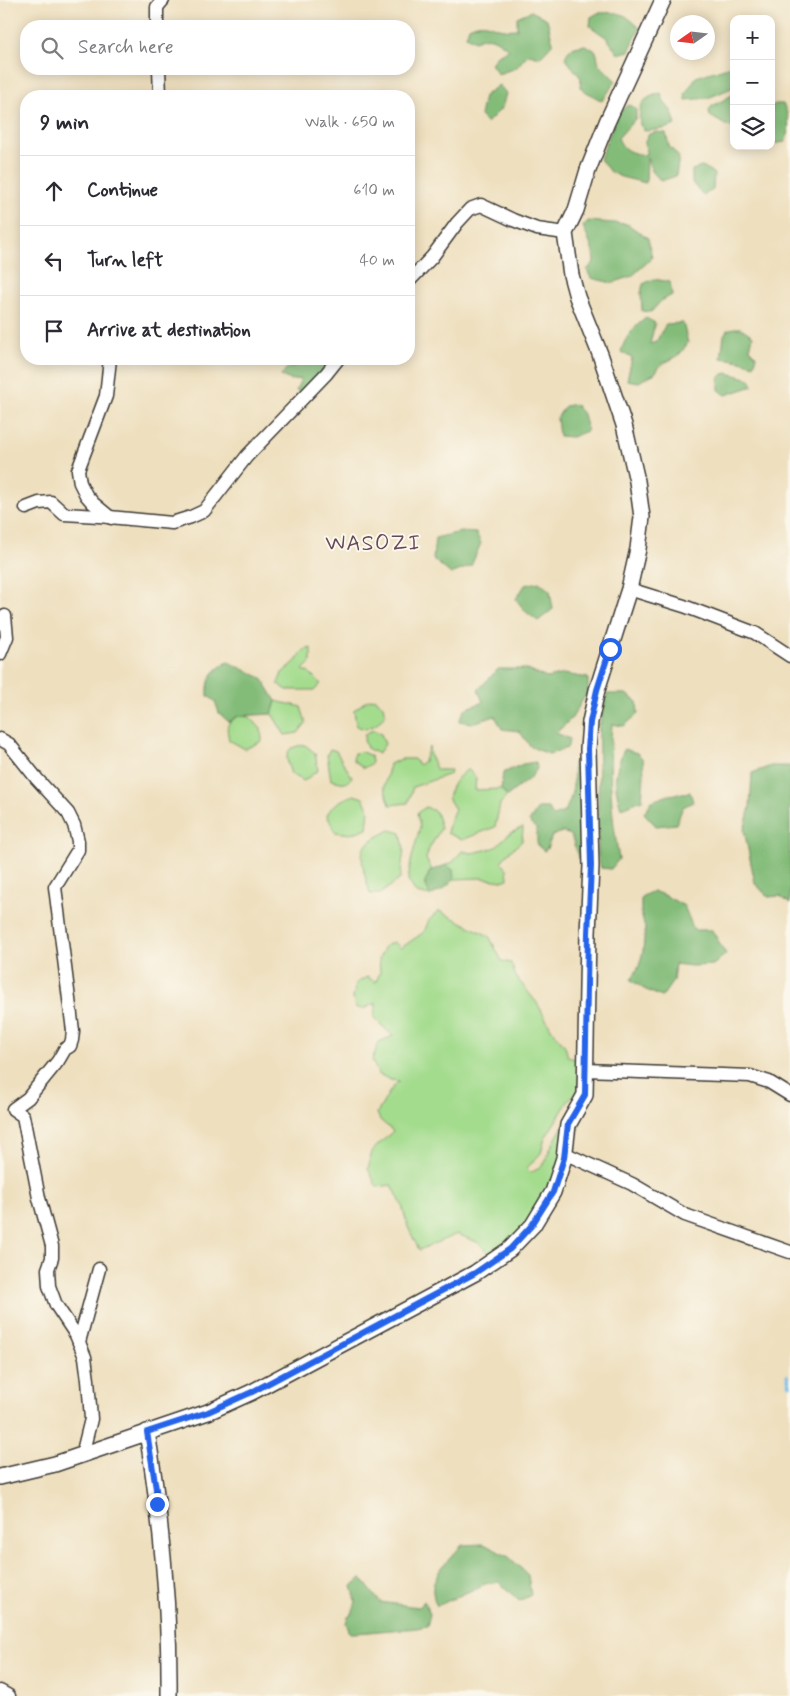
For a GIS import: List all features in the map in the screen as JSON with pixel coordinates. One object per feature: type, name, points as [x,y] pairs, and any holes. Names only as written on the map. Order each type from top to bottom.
[{"type":"street","points":[[156,20],[157,6],[163,0]]},
{"type":"street","points":[[0,1477],[82,1455],[208,1412],[252,1392],[475,1273],[510,1249],[532,1225],[553,1192],[564,1153],[568,1124],[585,1095],[591,866],[588,749],[590,722],[597,690],[629,589],[638,549],[642,517],[637,481],[621,416],[600,354],[577,298],[565,233],[576,210],[588,170],[607,122],[663,0]]},
{"type":"street","points":[[159,75],[160,90]]},
{"type":"street","points":[[415,275],[432,257],[457,223],[470,209],[481,205],[513,220],[537,228],[565,233]]},
{"type":"street","points":[[109,365],[106,396],[78,470],[80,483],[86,495],[111,518]]},
{"type":"street","points":[[26,508],[39,503],[51,502],[64,514],[172,523],[204,511],[247,456],[333,365]]},
{"type":"street","points":[[629,589],[684,606],[755,633],[790,656]]},
{"type":"street","points":[[0,654],[7,637],[5,616]]},
{"type":"street","points":[[0,739],[9,744],[68,813],[74,825],[78,841],[78,850],[55,887],[73,1031],[72,1040],[70,1046],[65,1049],[58,1062],[28,1098],[13,1109],[23,1116],[39,1198],[52,1246],[52,1258],[48,1269],[48,1286],[56,1304],[76,1335],[85,1357],[91,1419],[82,1455]]},
{"type":"street","points":[[585,1070],[750,1076],[769,1082],[790,1095]]},
{"type":"street","points":[[564,1153],[632,1184],[685,1215],[790,1252]]},
{"type":"street","points":[[79,1342],[99,1269]]},
{"type":"street","points":[[147,1432],[156,1489],[164,1562],[170,1650],[170,1696]]},
{"type":"street","points":[[0,1691],[9,1696]]},
{"type":"green space","points":[[531,11],[547,19],[553,43],[540,57],[528,54],[516,68],[498,74],[491,64],[496,56],[509,49],[497,40],[489,38],[475,41],[466,36],[469,27],[483,24],[499,28],[517,29],[517,17]]},
{"type":"green space","points":[[598,13],[621,14],[640,28],[629,51],[618,54],[607,38],[590,26],[591,17]]},
{"type":"green space","points":[[585,45],[596,51],[599,64],[616,81],[602,101],[580,88],[581,78],[565,58],[572,48]]},
{"type":"green space","points":[[730,66],[730,89],[708,98],[686,100],[685,94],[696,77]]},
{"type":"green space","points":[[499,85],[506,93],[502,108],[487,123],[480,116],[484,96]]},
{"type":"green space","points":[[661,93],[664,102],[672,112],[676,125],[645,131],[640,125],[640,108],[649,97]]},
{"type":"green space","points":[[730,96],[730,127],[710,116],[709,111],[711,107]]},
{"type":"green space","points":[[775,104],[783,104],[787,113],[788,132],[785,142],[775,144]]},
{"type":"green space","points":[[628,105],[636,108],[636,118],[618,138],[620,143],[629,151],[646,155],[645,141],[649,134],[657,132],[666,133],[669,146],[679,157],[676,176],[661,181],[652,171],[647,158],[646,183],[621,177],[610,172],[600,159],[618,113]]},
{"type":"green space","points":[[701,167],[708,169],[714,174],[713,190],[703,195],[692,183],[692,170]]},
{"type":"green space","points":[[588,221],[627,224],[648,238],[652,258],[632,276],[612,283],[591,278],[587,270],[594,262],[594,257],[583,226]]},
{"type":"green space","points":[[654,279],[670,282],[672,295],[661,301],[651,312],[642,311],[641,293],[643,284]]},
{"type":"green space","points":[[646,318],[655,323],[650,344],[656,342],[666,324],[683,323],[688,343],[679,355],[661,365],[655,373],[639,382],[627,380],[632,358],[621,352],[622,347],[630,333]]},
{"type":"green space","points":[[741,328],[753,336],[750,349],[757,356],[754,365],[721,358],[724,335],[727,330]]},
{"type":"green space","points":[[297,365],[328,365],[304,395],[296,390],[301,379],[291,380],[281,376],[286,369]]},
{"type":"green space","points":[[728,373],[750,379],[753,386],[726,395],[719,390],[719,378],[723,374]]},
{"type":"green space","points":[[575,404],[583,414],[587,431],[572,437],[559,436],[557,418],[565,406]]},
{"type":"green space","points":[[461,532],[476,533],[481,543],[471,566],[451,574],[433,559],[435,538]]},
{"type":"green space","points":[[539,582],[550,591],[553,609],[538,621],[525,611],[516,599],[525,585]]},
{"type":"green space","points":[[311,648],[311,662],[303,670],[310,673],[321,684],[315,690],[287,690],[278,684],[282,673],[295,662],[304,650]]},
{"type":"green space","points":[[228,662],[262,678],[276,701],[272,714],[238,716],[229,722],[219,713],[215,701],[208,696],[208,684],[214,672]]},
{"type":"green space","points":[[498,669],[525,669],[547,678],[564,674],[588,678],[588,691],[572,718],[556,733],[570,739],[567,748],[549,754],[531,747],[519,731],[502,729],[495,716],[472,723],[459,721],[465,709],[483,702],[478,690]]},
{"type":"green space","points":[[607,694],[626,694],[637,702],[638,714],[624,726],[612,724],[611,792],[619,859],[611,869],[601,868],[598,856],[599,727]]},
{"type":"green space","points":[[374,698],[383,706],[385,715],[376,725],[365,729],[356,726],[354,710],[366,701]]},
{"type":"green space","points":[[276,701],[301,707],[306,723],[298,733],[285,735],[272,714]]},
{"type":"green space","points":[[238,716],[250,717],[261,729],[262,741],[245,749],[229,740],[228,725]]},
{"type":"green space","points":[[373,730],[381,734],[385,744],[378,754],[367,748],[364,740],[365,734]]},
{"type":"green space","points":[[305,745],[315,753],[318,770],[304,781],[291,774],[287,757],[289,750]]},
{"type":"green space","points":[[429,747],[430,756],[437,770],[451,770],[450,774],[413,787],[408,803],[390,805],[384,787],[390,764],[401,759],[414,759],[419,765],[424,761]]},
{"type":"green space","points":[[330,749],[336,751],[352,777],[346,783],[331,780],[327,755]]},
{"type":"green space","points":[[624,749],[637,753],[643,759],[644,775],[642,800],[621,808],[616,778],[618,765]]},
{"type":"green space","points":[[362,752],[371,756],[372,763],[364,768],[353,760],[354,753]]},
{"type":"green space","points":[[585,755],[584,860],[579,859],[571,835],[562,832],[552,836],[547,849],[544,851],[537,845],[537,829],[529,822],[538,808],[548,808],[553,816],[564,812],[570,801],[573,789],[573,763]]},
{"type":"green space","points":[[536,762],[537,769],[530,778],[507,796],[501,789],[503,773],[523,764]]},
{"type":"green space","points":[[771,766],[790,766],[790,904],[780,896],[768,897],[755,883],[744,830],[750,807],[752,773]]},
{"type":"green space","points":[[468,769],[476,778],[475,790],[501,789],[507,796],[500,804],[495,827],[462,840],[447,833],[455,809],[448,798],[455,782]]},
{"type":"green space","points":[[690,792],[693,802],[683,807],[676,824],[656,826],[644,813],[652,801],[669,795]]},
{"type":"green space","points":[[354,795],[363,798],[369,810],[367,828],[351,834],[335,832],[327,815],[329,811],[342,800]]},
{"type":"green space","points":[[426,807],[436,812],[441,828],[429,849],[426,859],[432,870],[425,883],[430,896],[416,893],[408,880],[420,827],[417,813]]},
{"type":"green space","points":[[523,827],[522,841],[501,862],[507,869],[508,879],[502,881],[481,878],[454,879],[453,870],[446,865],[453,862],[462,851],[472,853],[494,848],[509,834]]},
{"type":"green space","points":[[390,830],[401,833],[404,849],[400,879],[380,894],[370,894],[362,852],[369,843]]},
{"type":"green space","points":[[446,865],[453,870],[454,879],[444,889],[430,896],[425,883],[430,871]]},
{"type":"green space","points":[[653,891],[684,906],[694,930],[712,930],[726,954],[713,965],[692,966],[675,964],[673,981],[662,997],[644,989],[631,980],[639,966],[643,951],[645,928],[641,914],[641,897]]},
{"type":"green space","points":[[439,911],[489,936],[502,961],[511,963],[516,977],[537,1003],[551,1028],[565,1046],[568,1057],[578,1060],[579,1090],[571,1097],[545,1138],[541,1153],[527,1168],[530,1173],[540,1168],[546,1161],[550,1149],[574,1106],[580,1117],[574,1157],[558,1196],[492,1257],[477,1242],[457,1234],[419,1250],[408,1227],[402,1205],[392,1185],[377,1187],[368,1169],[372,1151],[393,1131],[380,1120],[377,1113],[389,1092],[399,1081],[391,1080],[378,1074],[372,1060],[379,1042],[393,1036],[374,1018],[376,1003],[365,1008],[356,1008],[353,998],[356,983],[367,977],[376,982],[380,972],[379,959],[385,946],[394,942],[401,948],[424,932],[429,920]]},
{"type":"green space","points":[[484,1544],[509,1557],[528,1575],[531,1595],[519,1601],[499,1582],[485,1584],[437,1606],[433,1588],[438,1573],[443,1566],[462,1545]]},
{"type":"green space","points":[[361,1578],[380,1602],[418,1607],[424,1601],[430,1614],[427,1626],[350,1633],[346,1623],[348,1617],[352,1614],[356,1601],[352,1586]]},
{"type":"waterway","points":[[787,1375],[790,1385]]},
{"type":"district","name":"WASOZI","points":[[373,544]]},
{"type":"route","points":[[157,1504],[147,1432],[208,1412],[252,1392],[475,1273],[510,1249],[532,1225],[553,1192],[564,1158],[568,1124],[585,1095],[591,866],[588,749],[590,722],[597,690],[610,649]]}]
